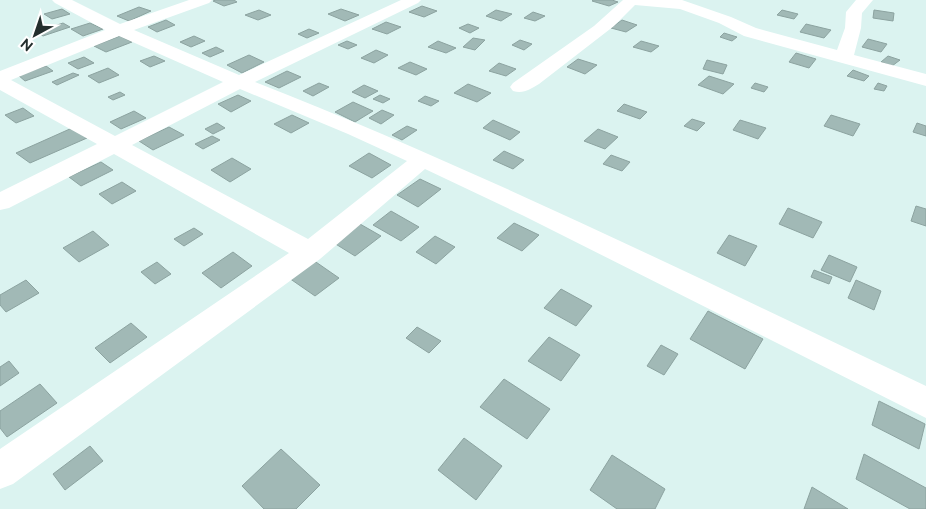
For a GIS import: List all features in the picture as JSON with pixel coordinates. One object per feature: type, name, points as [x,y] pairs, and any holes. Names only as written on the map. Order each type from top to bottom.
[{"type":"street","points":[[60,0],[119,30],[239,82],[356,129],[533,210],[926,403]]},
{"type":"street","points":[[0,80],[119,30],[204,0]]},
{"type":"street","points":[[0,202],[239,82],[413,0]]},
{"type":"street","points":[[520,87],[540,76],[609,21],[631,0]]},
{"type":"street","points":[[635,0],[682,5],[725,20],[750,32],[926,80]]},
{"type":"street","points":[[844,58],[854,12],[866,0]]},
{"type":"street","points":[[0,80],[310,252]]},
{"type":"street","points":[[0,471],[310,252],[423,159]]},
{"type":"building","points":[[234,0],[237,2],[224,6],[213,1]]},
{"type":"building","points":[[593,0],[612,0],[618,2],[609,6]]},
{"type":"building","points":[[422,6],[437,11],[424,17],[409,12]]},
{"type":"building","points":[[139,7],[151,11],[129,21],[117,16]]},
{"type":"building","points":[[62,9],[70,14],[52,19],[44,14]]},
{"type":"building","points":[[341,9],[359,15],[345,21],[328,14]]},
{"type":"building","points":[[259,10],[271,15],[258,20],[245,15]]},
{"type":"building","points":[[496,10],[512,14],[501,21],[486,16]]},
{"type":"building","points":[[782,10],[798,14],[794,19],[777,15]]},
{"type":"building","points":[[874,10],[894,13],[893,21],[873,18]]},
{"type":"building","points":[[533,12],[545,16],[535,21],[524,18]]},
{"type":"building","points":[[166,20],[175,25],[157,32],[148,27]]},
{"type":"building","points":[[622,20],[637,25],[626,32],[611,28]]},
{"type":"building","points":[[386,22],[401,27],[387,34],[372,29]]},
{"type":"building","points":[[63,23],[70,27],[43,36],[37,32]]},
{"type":"building","points":[[90,23],[103,29],[83,36],[71,29]]},
{"type":"building","points":[[468,24],[479,28],[470,33],[459,28]]},
{"type":"building","points":[[806,24],[831,30],[824,38],[800,32]]},
{"type":"building","points":[[309,29],[319,33],[307,38],[298,34]]},
{"type":"building","points":[[724,33],[737,37],[732,41],[720,37]]},
{"type":"building","points":[[120,36],[132,42],[106,52],[94,46]]},
{"type":"building","points":[[194,36],[205,41],[191,47],[180,42]]},
{"type":"building","points":[[473,38],[485,40],[475,50],[463,47]]},
{"type":"building","points":[[868,39],[887,44],[881,52],[862,47]]},
{"type":"building","points":[[520,40],[532,44],[524,50],[512,45]]},
{"type":"building","points":[[347,41],[357,45],[348,49],[338,45]]},
{"type":"building","points":[[438,41],[456,48],[446,53],[428,47]]},
{"type":"building","points":[[641,41],[659,46],[651,52],[633,47]]},
{"type":"building","points":[[216,47],[224,51],[210,57],[202,53]]},
{"type":"building","points":[[376,50],[388,55],[374,63],[361,58]]},
{"type":"building","points":[[796,53],[816,59],[809,68],[789,62]]},
{"type":"building","points":[[249,55],[264,62],[242,73],[227,65]]},
{"type":"building","points":[[154,56],[165,61],[150,67],[140,61]]},
{"type":"building","points":[[888,56],[900,60],[892,66],[881,62]]},
{"type":"building","points":[[84,57],[94,63],[78,69],[68,63]]},
{"type":"building","points":[[578,59],[597,65],[585,74],[567,67]]},
{"type":"building","points":[[707,60],[727,65],[723,74],[703,69]]},
{"type":"building","points":[[410,62],[427,69],[416,75],[398,68]]},
{"type":"building","points":[[499,63],[516,69],[506,76],[489,71]]},
{"type":"building","points":[[46,66],[53,71],[25,81],[18,75]]},
{"type":"building","points":[[108,68],[119,75],[99,83],[88,76]]},
{"type":"building","points":[[853,70],[869,76],[864,81],[847,76]]},
{"type":"building","points":[[287,71],[301,77],[279,88],[265,82]]},
{"type":"building","points":[[73,73],[79,75],[57,85],[52,82]]},
{"type":"building","points":[[709,76],[734,84],[723,94],[698,85]]},
{"type":"building","points":[[319,83],[329,87],[313,96],[303,91]]},
{"type":"building","points":[[755,83],[768,87],[764,92],[751,88]]},
{"type":"building","points":[[878,83],[887,86],[884,91],[874,89]]},
{"type":"building","points":[[468,84],[491,93],[477,102],[454,93]]},
{"type":"building","points":[[364,85],[378,91],[365,98],[352,92]]},
{"type":"building","points":[[120,92],[125,95],[113,100],[108,97]]},
{"type":"building","points":[[238,95],[251,101],[231,112],[218,104]]},
{"type":"building","points":[[380,95],[390,99],[383,103],[373,99]]},
{"type":"building","points":[[425,96],[439,101],[431,106],[418,101]]},
{"type":"building","points":[[353,102],[373,111],[355,122],[335,112]]},
{"type":"building","points":[[624,104],[647,112],[640,119],[617,111]]},
{"type":"building","points":[[23,108],[34,116],[16,123],[5,115]]},
{"type":"building","points":[[382,110],[394,115],[381,124],[369,118]]},
{"type":"building","points":[[134,111],[146,118],[121,129],[110,122]]},
{"type":"building","points":[[292,115],[309,123],[291,133],[274,124]]},
{"type":"building","points":[[831,115],[860,124],[853,136],[824,126]]},
{"type":"building","points":[[692,119],[705,123],[697,131],[684,126]]},
{"type":"building","points":[[493,120],[520,132],[510,140],[483,128]]},
{"type":"building","points":[[740,120],[766,128],[758,139],[733,130]]},
{"type":"building","points":[[217,123],[225,128],[213,134],[205,129]]},
{"type":"building","points":[[917,123],[926,126],[926,136],[913,132]]},
{"type":"building","points":[[407,126],[417,130],[402,140],[392,135]]},
{"type":"building","points":[[169,127],[184,135],[153,150],[139,141]]},
{"type":"building","points":[[72,128],[87,138],[30,163],[16,153]]},
{"type":"building","points":[[598,129],[618,137],[605,149],[584,141]]},
{"type":"building","points":[[212,136],[220,140],[203,149],[195,144]]},
{"type":"building","points":[[504,151],[524,160],[513,169],[493,160]]},
{"type":"building","points":[[369,153],[391,165],[372,178],[349,166]]},
{"type":"building","points":[[611,155],[630,162],[622,171],[603,164]]},
{"type":"building","points":[[232,158],[251,169],[230,182],[211,170]]},
{"type":"building","points":[[101,162],[113,170],[81,186],[69,177]]},
{"type":"building","points":[[420,179],[441,189],[418,207],[397,195]]},
{"type":"building","points":[[122,182],[136,191],[112,204],[99,194]]},
{"type":"building","points":[[916,206],[926,209],[926,226],[911,221]]},
{"type":"building","points":[[788,208],[822,222],[813,238],[779,224]]},
{"type":"building","points":[[391,211],[419,227],[401,241],[373,225]]},
{"type":"building","points":[[514,223],[539,235],[522,251],[497,238]]},
{"type":"building","points":[[360,224],[381,236],[355,256],[334,243]]},
{"type":"building","points":[[194,228],[203,234],[184,246],[174,239]]},
{"type":"building","points":[[93,231],[109,245],[79,262],[63,248]]},
{"type":"building","points":[[729,235],[757,246],[745,266],[717,253]]},
{"type":"building","points":[[435,236],[455,247],[436,264],[416,252]]},
{"type":"building","points":[[233,252],[252,266],[221,288],[202,273]]},
{"type":"building","points":[[829,255],[857,267],[850,282],[821,270]]},
{"type":"building","points":[[313,260],[339,278],[315,296],[289,278]]},
{"type":"building","points":[[157,262],[171,274],[155,284],[141,272]]},
{"type":"building","points":[[814,270],[832,277],[829,284],[811,277]]},
{"type":"building","points":[[26,280],[39,293],[6,312],[0,305],[0,295]]},
{"type":"building","points":[[856,280],[881,291],[874,310],[848,298]]},
{"type":"building","points":[[561,289],[592,306],[576,326],[544,308]]},
{"type":"building","points":[[708,311],[763,339],[745,369],[690,339]]},
{"type":"building","points":[[131,323],[147,337],[110,363],[95,348]]},
{"type":"building","points":[[417,327],[441,341],[429,353],[406,338]]},
{"type":"building","points":[[549,337],[580,355],[561,381],[528,361]]},
{"type":"building","points":[[661,345],[678,354],[664,375],[647,366]]},
{"type":"building","points":[[9,361],[19,373],[0,386],[0,367]]},
{"type":"building","points":[[504,379],[550,409],[527,439],[480,407]]},
{"type":"building","points":[[40,384],[57,403],[7,437],[0,428],[0,411]]},
{"type":"building","points":[[879,401],[925,424],[919,449],[872,425]]},
{"type":"building","points":[[464,438],[502,466],[476,500],[438,470]]},
{"type":"building","points":[[90,446],[103,461],[65,490],[53,474]]},
{"type":"building","points":[[281,449],[320,485],[296,509],[264,509],[242,486]]},
{"type":"building","points":[[864,454],[926,488],[926,509],[910,509],[856,479]]},
{"type":"building","points":[[612,455],[665,489],[655,509],[617,509],[590,490]]},
{"type":"building","points":[[812,487],[848,509],[804,509]]}]
